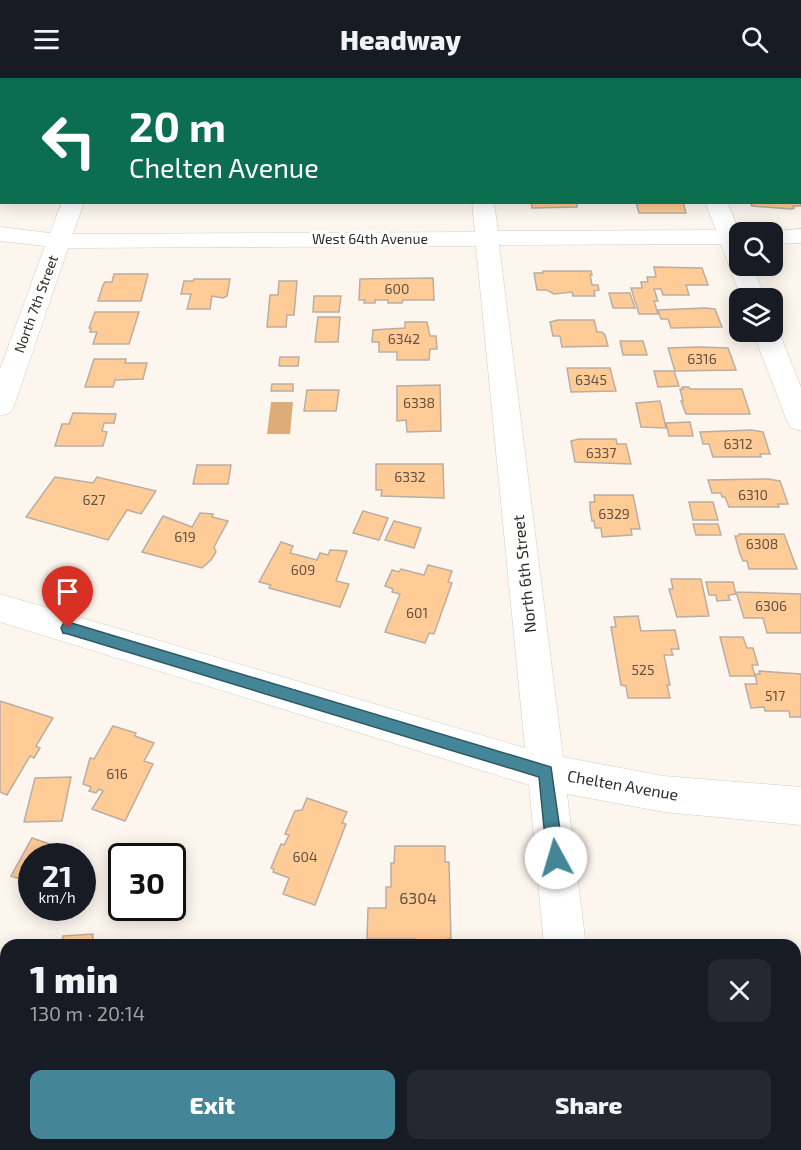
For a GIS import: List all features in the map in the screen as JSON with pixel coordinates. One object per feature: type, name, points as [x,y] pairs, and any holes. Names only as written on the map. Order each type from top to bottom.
[{"type":"street","name":"North 7th Street","points":[[0,406],[72,204]]},
{"type":"street","name":"North 6th Street","points":[[483,204],[564,939]]},
{"type":"street","points":[[717,204],[729,226]]},
{"type":"street","name":"West 64th Avenue","points":[[0,234],[59,241],[729,237]]},
{"type":"street","points":[[783,237],[801,236]]},
{"type":"street","points":[[770,342],[801,421]]},
{"type":"street","name":"Chelten Avenue","points":[[0,608],[546,772],[664,794],[801,806]]},
{"type":"shaded area","points":[[271,402],[293,402],[290,434],[267,434]]},
{"type":"building","points":[[531,204],[577,204],[577,207],[532,208]]},
{"type":"building","points":[[637,204],[684,204],[686,213],[639,213]]},
{"type":"building","points":[[751,204],[801,204],[801,206],[793,206],[794,208],[791,209],[752,206]]},
{"type":"building","points":[[654,267],[702,268],[708,285],[686,285],[689,295],[663,295],[661,289],[654,289],[658,301],[654,301],[658,314],[639,314],[631,288],[642,288],[641,282],[648,282],[647,277],[656,277]]},
{"type":"building","points":[[543,271],[591,271],[592,285],[598,285],[599,290],[594,291],[595,296],[573,296],[572,292],[554,294],[547,290],[537,290],[534,273],[543,273]]},
{"type":"building","points":[[114,274],[148,274],[141,301],[98,301],[103,285],[105,282],[112,282]]},
{"type":"building","points":[[433,278],[434,300],[403,300],[402,303],[388,303],[388,300],[375,300],[375,303],[364,303],[365,300],[359,300],[360,279]]},
{"type":"building","points":[[230,279],[227,296],[223,298],[212,296],[210,309],[187,309],[191,294],[181,294],[184,281]]},
{"type":"building","points":[[279,281],[297,281],[294,315],[287,315],[286,327],[267,327],[270,295],[278,295]]},
{"type":"building","points":[[609,293],[630,293],[635,308],[613,308]]},
{"type":"building","points":[[314,296],[341,296],[339,312],[313,312]]},
{"type":"building","points":[[715,309],[722,327],[671,328],[668,319],[661,319],[658,310]]},
{"type":"building","points":[[95,312],[139,312],[129,344],[93,344],[97,332],[90,332],[91,328],[89,328]]},
{"type":"building","points":[[318,317],[340,317],[338,342],[315,342]]},
{"type":"building","points":[[594,320],[597,332],[605,335],[608,346],[562,347],[560,336],[553,336],[550,322]]},
{"type":"building","points":[[405,322],[427,322],[430,336],[436,336],[437,349],[430,349],[429,360],[397,360],[397,352],[379,352],[379,342],[372,342],[373,330],[405,328]]},
{"type":"building","points":[[620,341],[643,341],[647,355],[623,355]]},
{"type":"building","points":[[668,348],[728,348],[736,370],[675,371]]},
{"type":"building","points":[[280,357],[299,357],[298,366],[279,366]]},
{"type":"building","points":[[94,359],[126,359],[125,363],[147,363],[143,379],[115,380],[113,387],[85,387]]},
{"type":"building","points":[[567,368],[610,368],[616,391],[571,392]]},
{"type":"building","points":[[654,371],[674,371],[679,386],[658,387]]},
{"type":"building","points":[[272,384],[293,384],[293,391],[271,391]]},
{"type":"building","points":[[440,385],[441,431],[407,432],[406,420],[397,421],[397,386]]},
{"type":"building","points":[[682,387],[742,389],[750,414],[686,414],[681,401],[683,401],[680,389],[683,389]]},
{"type":"building","points":[[307,390],[339,390],[336,411],[304,411]]},
{"type":"building","points":[[660,401],[666,428],[641,427],[636,403]]},
{"type":"building","points":[[73,413],[116,414],[114,423],[104,423],[102,431],[107,432],[103,446],[55,446],[62,424],[69,424]]},
{"type":"building","points":[[690,422],[693,436],[669,436],[666,423]]},
{"type":"building","points":[[751,430],[763,432],[770,454],[760,454],[761,457],[713,457],[709,444],[703,444],[700,432]]},
{"type":"building","points":[[616,439],[617,444],[626,444],[631,464],[575,462],[571,441]]},
{"type":"building","points":[[376,464],[443,464],[444,498],[381,496],[382,490],[376,490]]},
{"type":"building","points":[[197,465],[231,465],[228,484],[193,484]]},
{"type":"building","points":[[55,477],[93,483],[97,477],[156,491],[141,514],[127,510],[108,540],[26,517]]},
{"type":"building","points":[[768,479],[780,481],[788,504],[778,504],[779,507],[729,507],[721,493],[712,493],[708,480]]},
{"type":"building","points":[[594,495],[633,495],[640,529],[631,529],[632,535],[602,537],[601,528],[595,528],[594,521],[592,521],[590,502],[595,502]]},
{"type":"building","points":[[689,502],[713,502],[718,520],[693,520]]},
{"type":"building","points":[[363,511],[388,518],[379,540],[353,533]]},
{"type":"building","points":[[200,513],[213,514],[212,517],[228,521],[214,547],[216,552],[202,568],[142,552],[163,516],[192,527]]},
{"type":"building","points":[[394,521],[421,528],[414,548],[385,540]]},
{"type":"building","points":[[693,524],[718,524],[721,535],[696,535]]},
{"type":"building","points":[[739,534],[784,534],[797,569],[749,569],[747,561],[743,561],[740,554],[735,536]]},
{"type":"building","points":[[281,542],[293,546],[290,553],[317,560],[320,553],[328,555],[330,550],[347,551],[336,581],[349,584],[340,607],[269,588],[271,585],[259,582]]},
{"type":"building","points":[[428,565],[452,571],[448,582],[452,583],[434,634],[429,633],[425,643],[385,632],[400,594],[392,592],[393,589],[385,586],[392,570],[399,572],[401,569],[424,575]]},
{"type":"building","points":[[671,579],[701,579],[709,616],[677,617],[669,589],[673,589]]},
{"type":"building","points":[[706,582],[733,582],[736,594],[728,595],[730,600],[717,601],[716,595],[709,595]]},
{"type":"building","points":[[736,592],[801,594],[801,633],[767,633],[763,618],[744,618]]},
{"type":"building","points":[[638,616],[641,631],[675,630],[679,649],[671,649],[673,655],[664,655],[670,698],[628,698],[626,686],[621,685],[611,627],[616,627],[614,617]]},
{"type":"building","points":[[720,637],[743,637],[747,648],[753,648],[758,665],[752,665],[755,676],[730,676]]},
{"type":"building","points":[[759,671],[801,674],[801,717],[790,717],[789,711],[765,711],[764,707],[751,708],[745,684],[757,684],[755,674],[760,674]]},
{"type":"building","points":[[0,701],[53,718],[36,746],[40,748],[34,758],[30,756],[7,795],[0,792]]},
{"type":"building","points":[[113,726],[136,733],[135,736],[154,743],[144,761],[153,764],[125,821],[92,809],[103,791],[99,789],[96,793],[89,791],[91,787],[83,784],[90,758],[94,759]]},
{"type":"building","points":[[71,777],[62,821],[24,822],[35,778]]},
{"type":"building","points":[[307,798],[347,812],[342,823],[346,824],[315,905],[283,894],[289,878],[273,872],[274,869],[271,868],[281,844],[284,845],[289,835],[285,834],[295,811],[302,810]]},
{"type":"building","points":[[32,838],[47,843],[29,843]]},
{"type":"building","points":[[395,846],[445,846],[445,862],[449,862],[451,939],[367,939],[368,908],[386,908],[386,887],[391,887],[391,863],[394,863]]},
{"type":"building","points":[[18,863],[18,878],[11,876]]},
{"type":"building","points":[[93,934],[93,939],[63,939],[63,936]]},
{"type":"route","points":[[68,628],[546,772],[556,858]]}]
